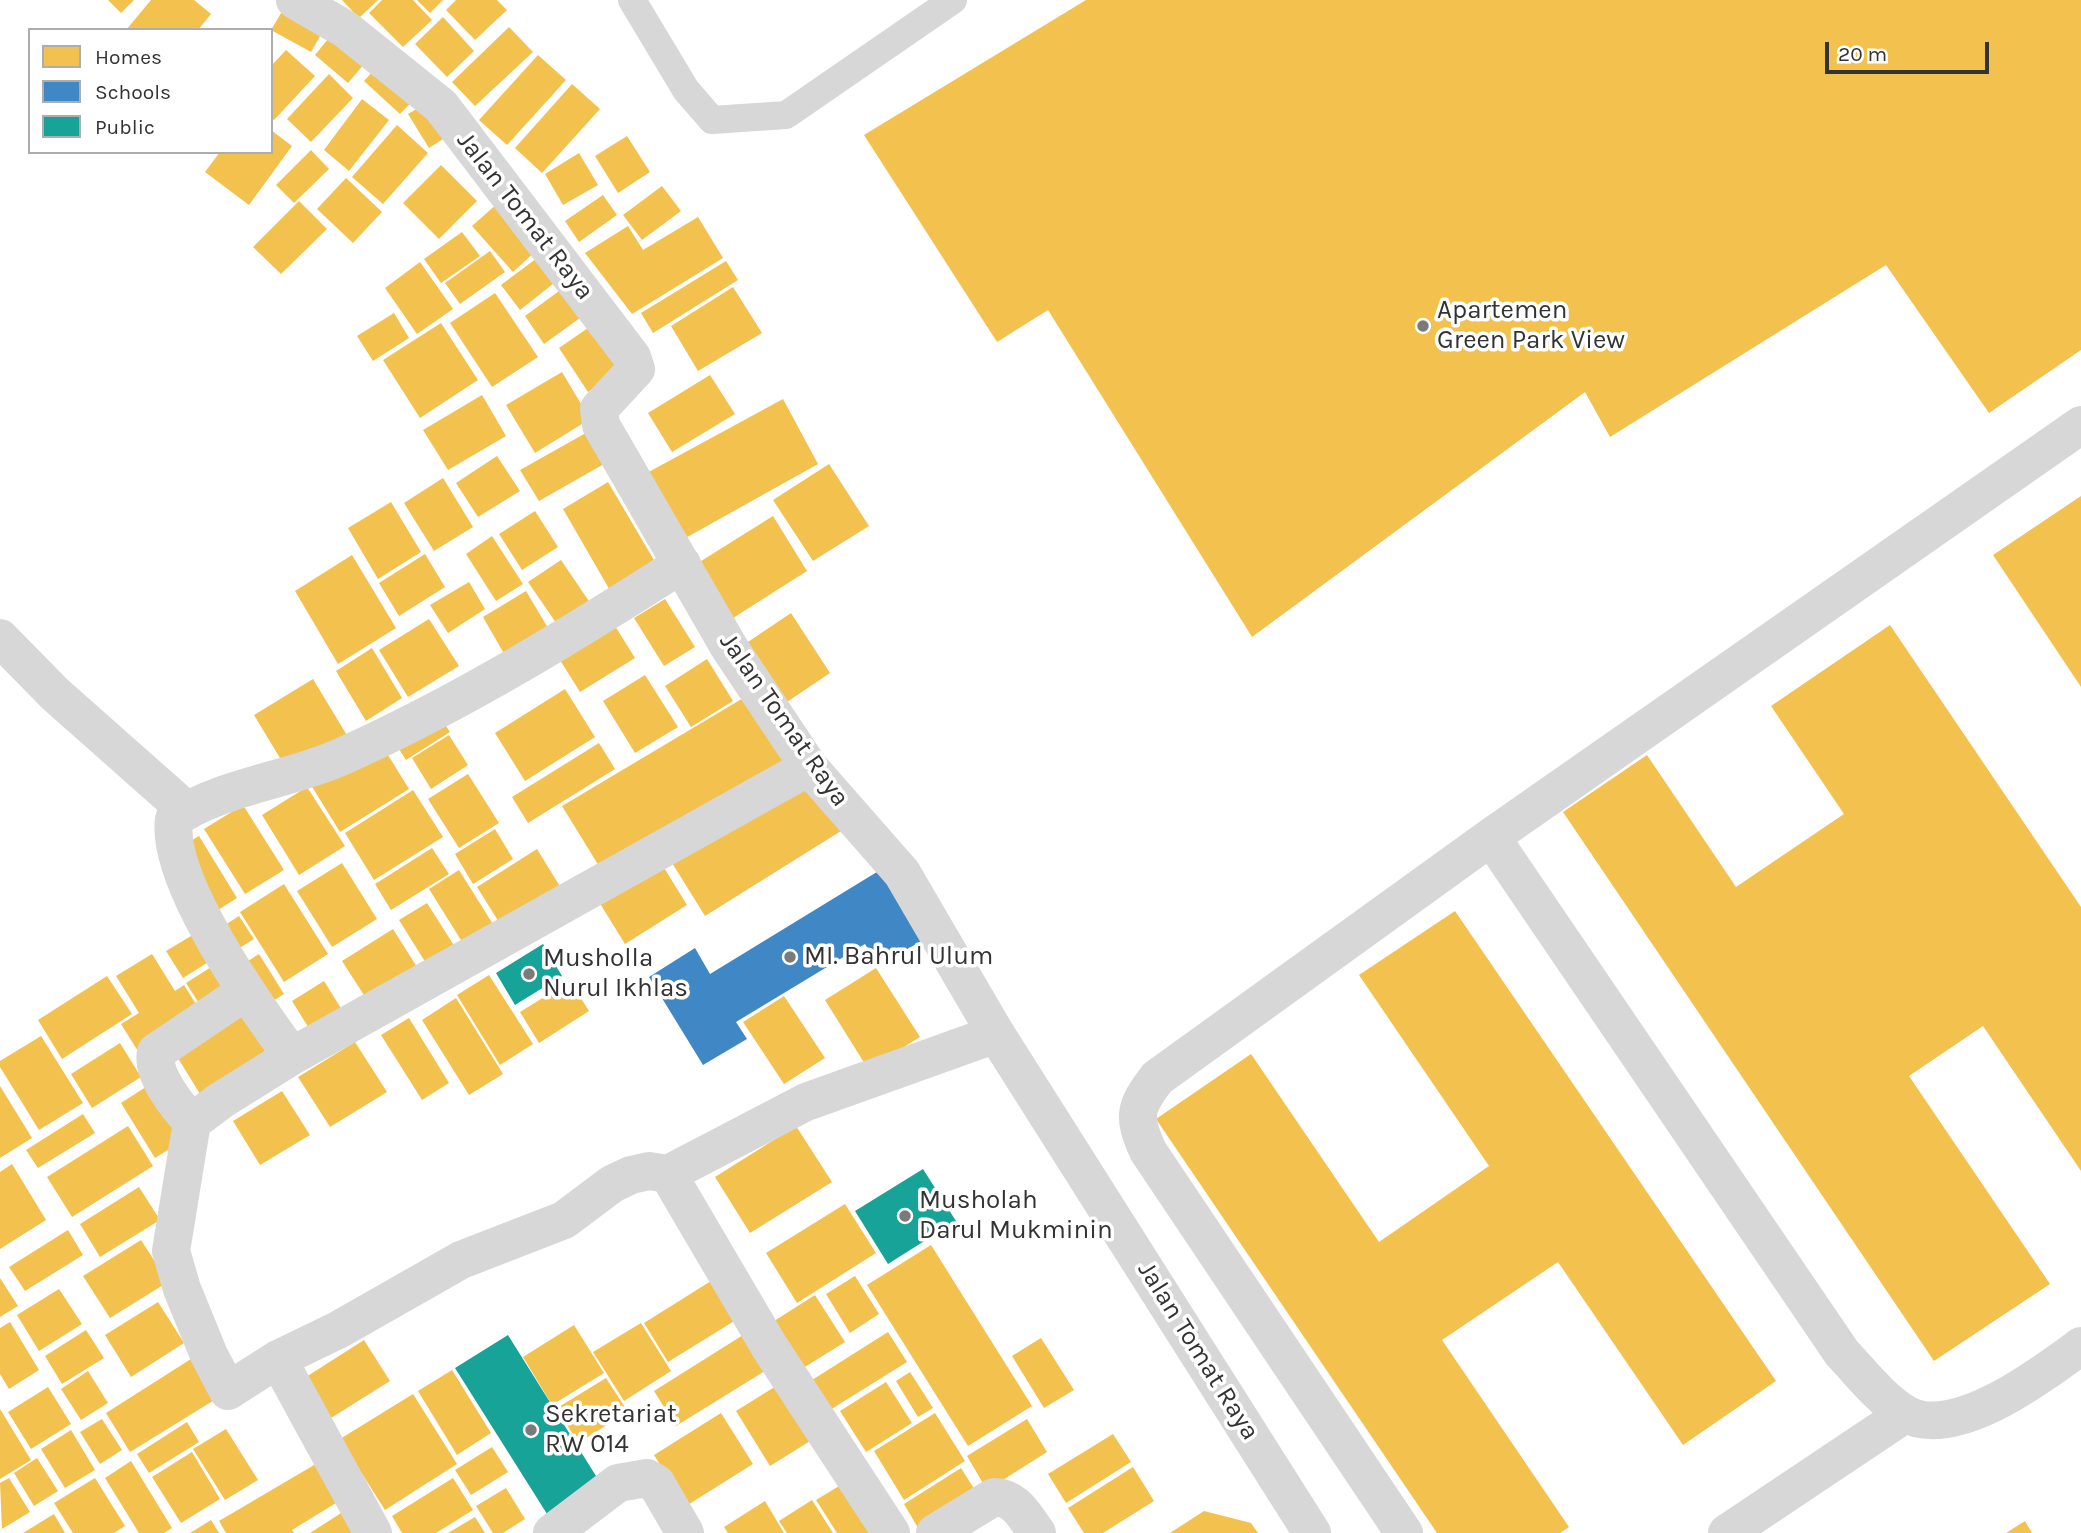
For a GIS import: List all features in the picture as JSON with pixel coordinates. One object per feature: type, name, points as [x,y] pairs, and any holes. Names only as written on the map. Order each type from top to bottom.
[{"type":"street","name":"Jalan Tomat Raya","points":[[295,0],[345,29],[441,106],[632,357],[636,369],[599,409],[601,425],[729,647],[809,767],[901,873],[996,1034],[1312,1533]]},
{"type":"street","points":[[1404,1533],[1148,1151],[1137,1126],[1139,1102],[1157,1077],[1491,837],[2081,425]]},
{"type":"street","points":[[292,1056],[245,992],[201,914],[175,850],[172,833],[174,819],[186,810],[342,757],[538,653],[682,564]]},
{"type":"street","points":[[0,638],[55,694],[186,810]]},
{"type":"street","points":[[809,767],[292,1056],[220,1101],[192,1122],[171,1251],[182,1289],[209,1355],[228,1391],[278,1359],[338,1330],[461,1261],[564,1220],[631,1175],[649,1171],[668,1174],[806,1102],[996,1034]]},
{"type":"street","points":[[1491,837],[1842,1353],[1873,1387],[1905,1414],[1935,1421],[1982,1408],[2026,1385],[2081,1346]]},
{"type":"street","points":[[192,1122],[181,1111],[156,1068],[156,1052],[245,992]]},
{"type":"street","points":[[668,1174],[769,1346],[891,1533]]},
{"type":"street","points":[[278,1359],[373,1533]]},
{"type":"street","points":[[1727,1533],[1905,1414]]},
{"type":"street","points":[[552,1533],[618,1483],[648,1478],[656,1483],[685,1533]]},
{"type":"street","points":[[935,1533],[994,1497],[1005,1497],[1012,1501],[1037,1533]]},
{"type":"lane","points":[[632,0],[686,90],[712,120],[786,115],[953,0]]},
{"type":"building: Homes","points":[[108,0],[134,0],[121,13]]},
{"type":"building: Homes","points":[[151,0],[194,0],[211,14],[200,28],[128,28]]},
{"type":"building: Homes","points":[[342,0],[378,0],[359,18]]},
{"type":"building: Homes","points":[[382,0],[413,0],[432,20],[403,47],[369,13]]},
{"type":"building: Homes","points":[[417,0],[443,0],[430,13]]},
{"type":"building: Homes","points":[[456,0],[497,0],[507,10],[475,40],[446,10]]},
{"type":"building: Homes","name":"Apartemen Green Park View","points":[[1086,0],[2081,0],[2081,350],[1989,413],[1886,265],[1610,437],[1585,392],[1252,637],[1048,310],[997,342],[864,135]]},
{"type":"building: Homes","points":[[287,3],[326,26],[311,52],[273,31],[272,28]]},
{"type":"building: Homes","points":[[443,17],[474,51],[447,77],[415,44]]},
{"type":"building: Homes","points":[[509,27],[533,52],[475,106],[452,82]]},
{"type":"building: Homes","points":[[337,28],[371,56],[348,83],[315,55]]},
{"type":"building: Homes","points":[[286,50],[315,76],[274,120],[273,119],[273,64]]},
{"type":"building: Homes","points":[[538,55],[566,80],[507,145],[479,120]]},
{"type":"building: Homes","points":[[383,60],[420,93],[400,114],[364,81]]},
{"type":"building: Homes","points":[[329,74],[353,98],[311,142],[287,119]]},
{"type":"building: Homes","points":[[572,84],[600,109],[542,173],[515,148]]},
{"type":"building: Homes","points":[[362,99],[389,120],[349,171],[324,150]]},
{"type":"building: Homes","points":[[430,101],[451,134],[429,148],[408,114]]},
{"type":"building: Homes","points":[[397,125],[428,153],[383,204],[352,177]]},
{"type":"building: Homes","points":[[273,132],[292,146],[249,205],[205,172],[218,154],[273,154]]},
{"type":"building: Homes","points":[[627,136],[650,172],[618,193],[595,156]]},
{"type":"building: Homes","points":[[311,150],[329,169],[294,203],[276,185]]},
{"type":"building: Homes","points":[[579,153],[598,185],[563,205],[545,174]]},
{"type":"building: Homes","points":[[441,165],[477,201],[439,239],[403,203]]},
{"type":"building: Homes","points":[[346,178],[382,212],[353,243],[317,209]]},
{"type":"building: Homes","points":[[662,186],[681,211],[642,240],[623,215]]},
{"type":"building: Homes","points":[[603,195],[617,215],[579,242],[565,221]]},
{"type":"building: Homes","points":[[299,201],[327,229],[281,274],[253,247]]},
{"type":"building: Homes","points":[[498,203],[538,249],[513,272],[472,226]]},
{"type":"building: Homes","points":[[698,217],[723,258],[632,314],[585,253],[628,226],[643,250]]},
{"type":"building: Homes","points":[[462,232],[480,256],[441,283],[424,259]]},
{"type":"building: Homes","points":[[490,251],[505,272],[460,304],[445,283]]},
{"type":"building: Homes","points":[[545,252],[563,276],[520,310],[501,285]]},
{"type":"building: Homes","points":[[726,261],[738,280],[653,333],[641,313]]},
{"type":"building: Homes","points":[[420,262],[453,309],[417,334],[385,288]]},
{"type":"building: Homes","points":[[570,283],[591,310],[544,344],[525,316]]},
{"type":"building: Homes","points":[[733,287],[762,333],[698,371],[671,326]]},
{"type":"building: Homes","points":[[495,293],[538,357],[492,387],[450,323]]},
{"type":"building: Homes","points":[[394,313],[409,338],[373,361],[357,336]]},
{"type":"building: Homes","points":[[601,319],[631,362],[588,392],[559,348]]},
{"type":"building: Homes","points":[[441,323],[478,380],[420,418],[383,360]]},
{"type":"building: Homes","points":[[562,372],[590,419],[535,453],[506,405]]},
{"type":"building: Homes","points":[[710,375],[735,414],[672,452],[648,413]]},
{"type":"building: Homes","points":[[482,395],[506,436],[448,470],[423,430]]},
{"type":"building: Homes","points":[[783,399],[818,464],[682,540],[645,474]]},
{"type":"building: Homes","points":[[593,429],[611,460],[539,501],[520,470]]},
{"type":"building: Homes","points":[[497,456],[520,491],[478,517],[456,483]]},
{"type":"building: Homes","points":[[829,464],[869,526],[813,561],[773,500]]},
{"type":"building: Homes","points":[[443,478],[473,527],[434,551],[404,503]]},
{"type":"building: Homes","points":[[608,482],[661,572],[615,599],[563,509]]},
{"type":"building: Homes","points":[[2081,496],[2081,687],[1993,555]]},
{"type":"building: Homes","points":[[391,502],[421,552],[378,579],[348,528]]},
{"type":"building: Homes","points":[[535,511],[558,547],[522,570],[499,534]]},
{"type":"building: Homes","points":[[773,516],[807,571],[733,618],[698,563]]},
{"type":"building: Homes","points":[[492,536],[523,584],[496,601],[466,554]]},
{"type":"building: Homes","points":[[425,554],[445,587],[399,616],[379,583]]},
{"type":"building: Homes","points":[[352,555],[396,628],[338,664],[295,591]]},
{"type":"building: Homes","points":[[561,560],[595,610],[563,633],[528,582]]},
{"type":"building: Homes","points":[[469,582],[485,609],[448,633],[430,605]]},
{"type":"building: Homes","points":[[526,591],[554,638],[510,664],[483,617]]},
{"type":"building: Homes","points":[[665,599],[695,647],[664,666],[634,618]]},
{"type":"building: Homes","points":[[791,613],[830,673],[781,706],[742,646]]},
{"type":"building: Homes","points":[[429,619],[459,666],[408,697],[379,650]]},
{"type":"building: Homes","points":[[1890,625],[2081,907],[2081,1171],[1983,1026],[1909,1076],[2050,1284],[1934,1361],[1563,812],[1647,755],[1736,887],[1844,814],[1771,706]]},
{"type":"building: Homes","points":[[615,626],[635,658],[580,692],[560,660]]},
{"type":"building: Homes","points":[[372,648],[402,698],[366,721],[336,671]]},
{"type":"building: Homes","points":[[707,659],[733,701],[691,727],[665,686]]},
{"type":"building: Homes","points":[[645,675],[678,727],[635,753],[603,701]]},
{"type":"building: Homes","points":[[313,679],[348,737],[289,773],[254,715]]},
{"type":"building: Homes","points":[[565,689],[595,737],[525,781],[495,733]]},
{"type":"building: Homes","points":[[750,694],[789,758],[602,871],[562,806]]},
{"type":"building: Homes","points":[[436,711],[450,732],[406,760],[392,738]]},
{"type":"building: Homes","points":[[449,735],[468,765],[431,789],[412,758]]},
{"type":"building: Homes","points":[[380,742],[409,789],[340,832],[311,785]]},
{"type":"building: Homes","points":[[599,743],[615,769],[528,823],[512,797]]},
{"type":"building: Homes","points":[[805,773],[841,831],[705,916],[669,858]]},
{"type":"building: Homes","points":[[468,774],[499,823],[459,848],[428,799]]},
{"type":"building: Homes","points":[[307,787],[345,846],[299,875],[262,815]]},
{"type":"building: Homes","points":[[413,790],[443,837],[374,880],[345,833]]},
{"type":"building: Homes","points":[[243,805],[284,870],[245,894],[204,829]]},
{"type":"building: Homes","points":[[495,829],[513,859],[473,884],[455,854]]},
{"type":"building: Homes","points":[[199,836],[237,898],[215,912],[177,849]]},
{"type":"building: Homes","points":[[432,848],[449,874],[391,910],[375,884]]},
{"type":"building: Homes","points":[[537,849],[567,898],[507,935],[477,887]]},
{"type":"building: Homes","points":[[658,858],[687,905],[625,944],[596,897]]},
{"type":"building: Homes","points":[[342,863],[377,919],[332,947],[297,891]]},
{"type":"building: Homes","points":[[459,870],[501,937],[471,956],[429,889]]},
{"type":"building: Homes","points":[[284,884],[328,954],[284,982],[240,912]]},
{"type":"building: Homes","points":[[427,903],[462,958],[434,976],[399,920]]},
{"type":"building: Homes","points":[[1455,911],[1776,1381],[1683,1445],[1558,1262],[1442,1340],[1569,1527],[1560,1533],[1437,1533],[1156,1119],[1251,1054],[1379,1242],[1489,1166],[1359,975]]},
{"type":"building: Homes","points":[[239,916],[254,939],[230,954],[216,931]]},
{"type":"building: Homes","points":[[393,929],[422,975],[371,1006],[342,961]]},
{"type":"building: Homes","points":[[201,930],[218,956],[183,978],[166,951]]},
{"type":"building: Homes","points":[[152,954],[175,991],[184,985],[204,1017],[141,1056],[121,1024],[139,1013],[116,976]]},
{"type":"building: Homes","points":[[259,954],[284,994],[262,1008],[237,968]]},
{"type":"building: Homes","points":[[216,964],[234,992],[204,1011],[186,983]]},
{"type":"building: Homes","points":[[876,968],[920,1037],[868,1069],[825,1000]]},
{"type":"building: Homes","points":[[489,975],[533,1044],[500,1065],[457,995]]},
{"type":"building: Homes","points":[[107,976],[132,1014],[62,1059],[38,1020]]},
{"type":"building: Homes","points":[[324,981],[347,1018],[315,1038],[292,1001]]},
{"type":"building: Homes","points":[[570,981],[589,1011],[539,1043],[520,1012]]},
{"type":"building: Homes","points":[[784,996],[825,1058],[784,1084],[743,1022]]},
{"type":"building: Homes","points":[[456,998],[503,1074],[469,1095],[422,1020]]},
{"type":"building: Homes","points":[[243,1013],[273,1060],[205,1102],[176,1055]]},
{"type":"building: Homes","points":[[409,1018],[449,1083],[422,1100],[381,1035]]},
{"type":"building: Homes","points":[[41,1036],[83,1103],[39,1130],[0,1067],[0,1061]]},
{"type":"building: Homes","points":[[355,1042],[387,1092],[330,1127],[298,1077]]},
{"type":"building: Homes","points":[[120,1043],[141,1077],[92,1108],[71,1074]]},
{"type":"building: Homes","points":[[152,1083],[187,1138],[155,1158],[121,1103]]},
{"type":"building: Homes","points":[[0,1086],[32,1138],[0,1158]]},
{"type":"building: Homes","points":[[282,1091],[310,1135],[260,1165],[233,1121]]},
{"type":"building: Homes","points":[[83,1114],[95,1133],[38,1168],[26,1150]]},
{"type":"building: Homes","points":[[128,1126],[153,1166],[72,1217],[47,1177]]},
{"type":"building: Homes","points":[[796,1126],[832,1182],[750,1233],[715,1177]]},
{"type":"building: Homes","points":[[12,1164],[46,1220],[0,1249],[0,1172]]},
{"type":"building: Homes","points":[[139,1187],[160,1220],[100,1257],[80,1224]]},
{"type":"building: Homes","points":[[845,1204],[876,1253],[797,1303],[766,1253]]},
{"type":"building: Homes","points":[[68,1230],[83,1255],[25,1291],[9,1267]]},
{"type":"building: Homes","points":[[141,1240],[168,1282],[110,1318],[83,1276]]},
{"type":"building: Homes","points":[[931,1245],[1032,1406],[968,1446],[867,1285]]},
{"type":"building: Homes","points":[[719,1276],[744,1315],[668,1362],[644,1323]]},
{"type":"building: Homes","points":[[855,1276],[879,1314],[850,1333],[826,1294]]},
{"type":"building: Homes","points":[[0,1278],[18,1306],[0,1317]]},
{"type":"building: Homes","points":[[59,1289],[82,1324],[39,1351],[17,1315]]},
{"type":"building: Homes","points":[[815,1295],[845,1342],[800,1370],[771,1323]]},
{"type":"building: Homes","points":[[158,1302],[184,1343],[131,1377],[105,1335]]},
{"type":"building: Homes","points":[[10,1322],[39,1370],[9,1389],[0,1374],[0,1328]]},
{"type":"building: Homes","points":[[641,1323],[671,1371],[624,1401],[593,1352]]},
{"type":"building: Homes","points":[[574,1325],[604,1373],[552,1405],[523,1357]]},
{"type":"building: Homes","points":[[86,1330],[104,1358],[62,1384],[45,1356]]},
{"type":"building: Homes","points":[[751,1330],[773,1366],[676,1426],[654,1391]]},
{"type":"building: Homes","points":[[888,1332],[907,1362],[830,1410],[812,1380]]},
{"type":"building: Homes","points":[[1041,1338],[1074,1390],[1044,1408],[1012,1356]]},
{"type":"building: Homes","points":[[364,1340],[390,1381],[331,1418],[306,1377]]},
{"type":"building: Homes","points":[[191,1359],[216,1399],[130,1452],[106,1413]]},
{"type":"building: Homes","points":[[452,1370],[491,1433],[457,1455],[418,1391]]},
{"type":"building: Homes","points":[[88,1371],[108,1403],[81,1420],[61,1389]]},
{"type":"building: Homes","points":[[910,1372],[933,1408],[918,1417],[896,1381]]},
{"type":"building: Homes","points":[[606,1378],[628,1412],[578,1443],[557,1408]]},
{"type":"building: Homes","points":[[886,1382],[912,1423],[866,1452],[840,1411]]},
{"type":"building: Homes","points":[[781,1383],[815,1438],[770,1466],[736,1411]]},
{"type":"building: Homes","points":[[48,1387],[71,1424],[31,1449],[8,1412]]},
{"type":"building: Homes","points":[[413,1394],[457,1464],[385,1510],[340,1439]]},
{"type":"building: Homes","points":[[0,1409],[31,1460],[0,1479]]},
{"type":"building: Homes","points":[[721,1413],[753,1464],[686,1506],[654,1455]]},
{"type":"building: Homes","points":[[935,1413],[965,1461],[904,1500],[874,1451]]},
{"type":"building: Homes","points":[[102,1419],[122,1450],[100,1464],[80,1432]]},
{"type":"building: Homes","points":[[1027,1419],[1047,1452],[987,1490],[967,1456]]},
{"type":"building: Homes","points":[[187,1422],[199,1442],[149,1473],[137,1454]]},
{"type":"building: Homes","points":[[226,1429],[258,1480],[225,1500],[193,1449]]},
{"type":"building: Homes","points":[[71,1430],[95,1470],[65,1488],[41,1449]]},
{"type":"building: Homes","points":[[1113,1434],[1131,1462],[1066,1503],[1048,1474]]},
{"type":"building: Homes","points":[[492,1447],[508,1472],[471,1495],[455,1470]]},
{"type":"building: Homes","points":[[192,1452],[220,1499],[181,1523],[152,1477]]},
{"type":"building: Homes","points":[[37,1458],[58,1491],[34,1506],[14,1473]]},
{"type":"building: Homes","points":[[326,1458],[349,1495],[292,1530],[294,1533],[226,1533],[219,1521]]},
{"type":"building: Homes","points":[[131,1461],[172,1528],[164,1533],[139,1533],[105,1478]]},
{"type":"building: Homes","points":[[1133,1467],[1154,1501],[1103,1533],[1084,1533],[1068,1508]]},
{"type":"building: Homes","points":[[961,1468],[980,1498],[921,1533],[904,1504]]},
{"type":"building: Homes","points":[[854,1477],[889,1533],[837,1533],[816,1500]]},
{"type":"building: Homes","points":[[9,1478],[30,1512],[2,1529],[0,1483]]},
{"type":"building: Homes","points":[[95,1478],[125,1526],[114,1533],[73,1533],[54,1503]]},
{"type":"building: Homes","points":[[453,1478],[473,1510],[436,1533],[402,1533],[392,1516]]},
{"type":"building: Homes","points":[[506,1488],[525,1519],[503,1533],[493,1533],[476,1506]]},
{"type":"building: Homes","points":[[812,1500],[833,1533],[787,1533],[779,1521]]},
{"type":"building: Homes","points":[[765,1501],[784,1533],[728,1533],[724,1527]]},
{"type":"building: Homes","points":[[352,1506],[369,1533],[310,1533]]},
{"type":"building: Homes","points":[[1204,1511],[1251,1523],[1258,1533],[1170,1533]]},
{"type":"building: Homes","points":[[54,1514],[65,1533],[23,1533]]},
{"type":"building: Homes","points":[[475,1517],[485,1533],[448,1533]]},
{"type":"building: Homes","points":[[211,1520],[219,1533],[190,1533]]},
{"type":"building: Homes","points":[[2025,1521],[2032,1533],[2006,1533]]},
{"type":"building: Schools","name":"MI. Bahrul Ulum","points":[[890,864],[933,934],[879,966],[865,944],[736,1022],[747,1039],[703,1065],[649,977],[695,948],[710,974]]},
{"type":"building: Public","name":"Musholla Nurul Ikhlas","points":[[543,944],[562,976],[515,1005],[496,973]]},
{"type":"building: Public","name":"Musholah Darul Mukminin","points":[[923,1169],[956,1221],[888,1264],[855,1211]]},
{"type":"building: Public","name":"Sekretariat RW 014","points":[[508,1335],[606,1492],[554,1525],[455,1368]]},
{"type":"place","name":"Apartemen Green Park View","points":[[1423,326]]},
{"type":"place","name":"MI. Bahrul Ulum","points":[[790,957]]},
{"type":"place","name":"Musholla Nurul Ikhlas","points":[[529,974]]},
{"type":"place","name":"Musholah Darul Mukminin","points":[[905,1216]]},
{"type":"place","name":"Sekretariat RW 014","points":[[531,1430]]}]
